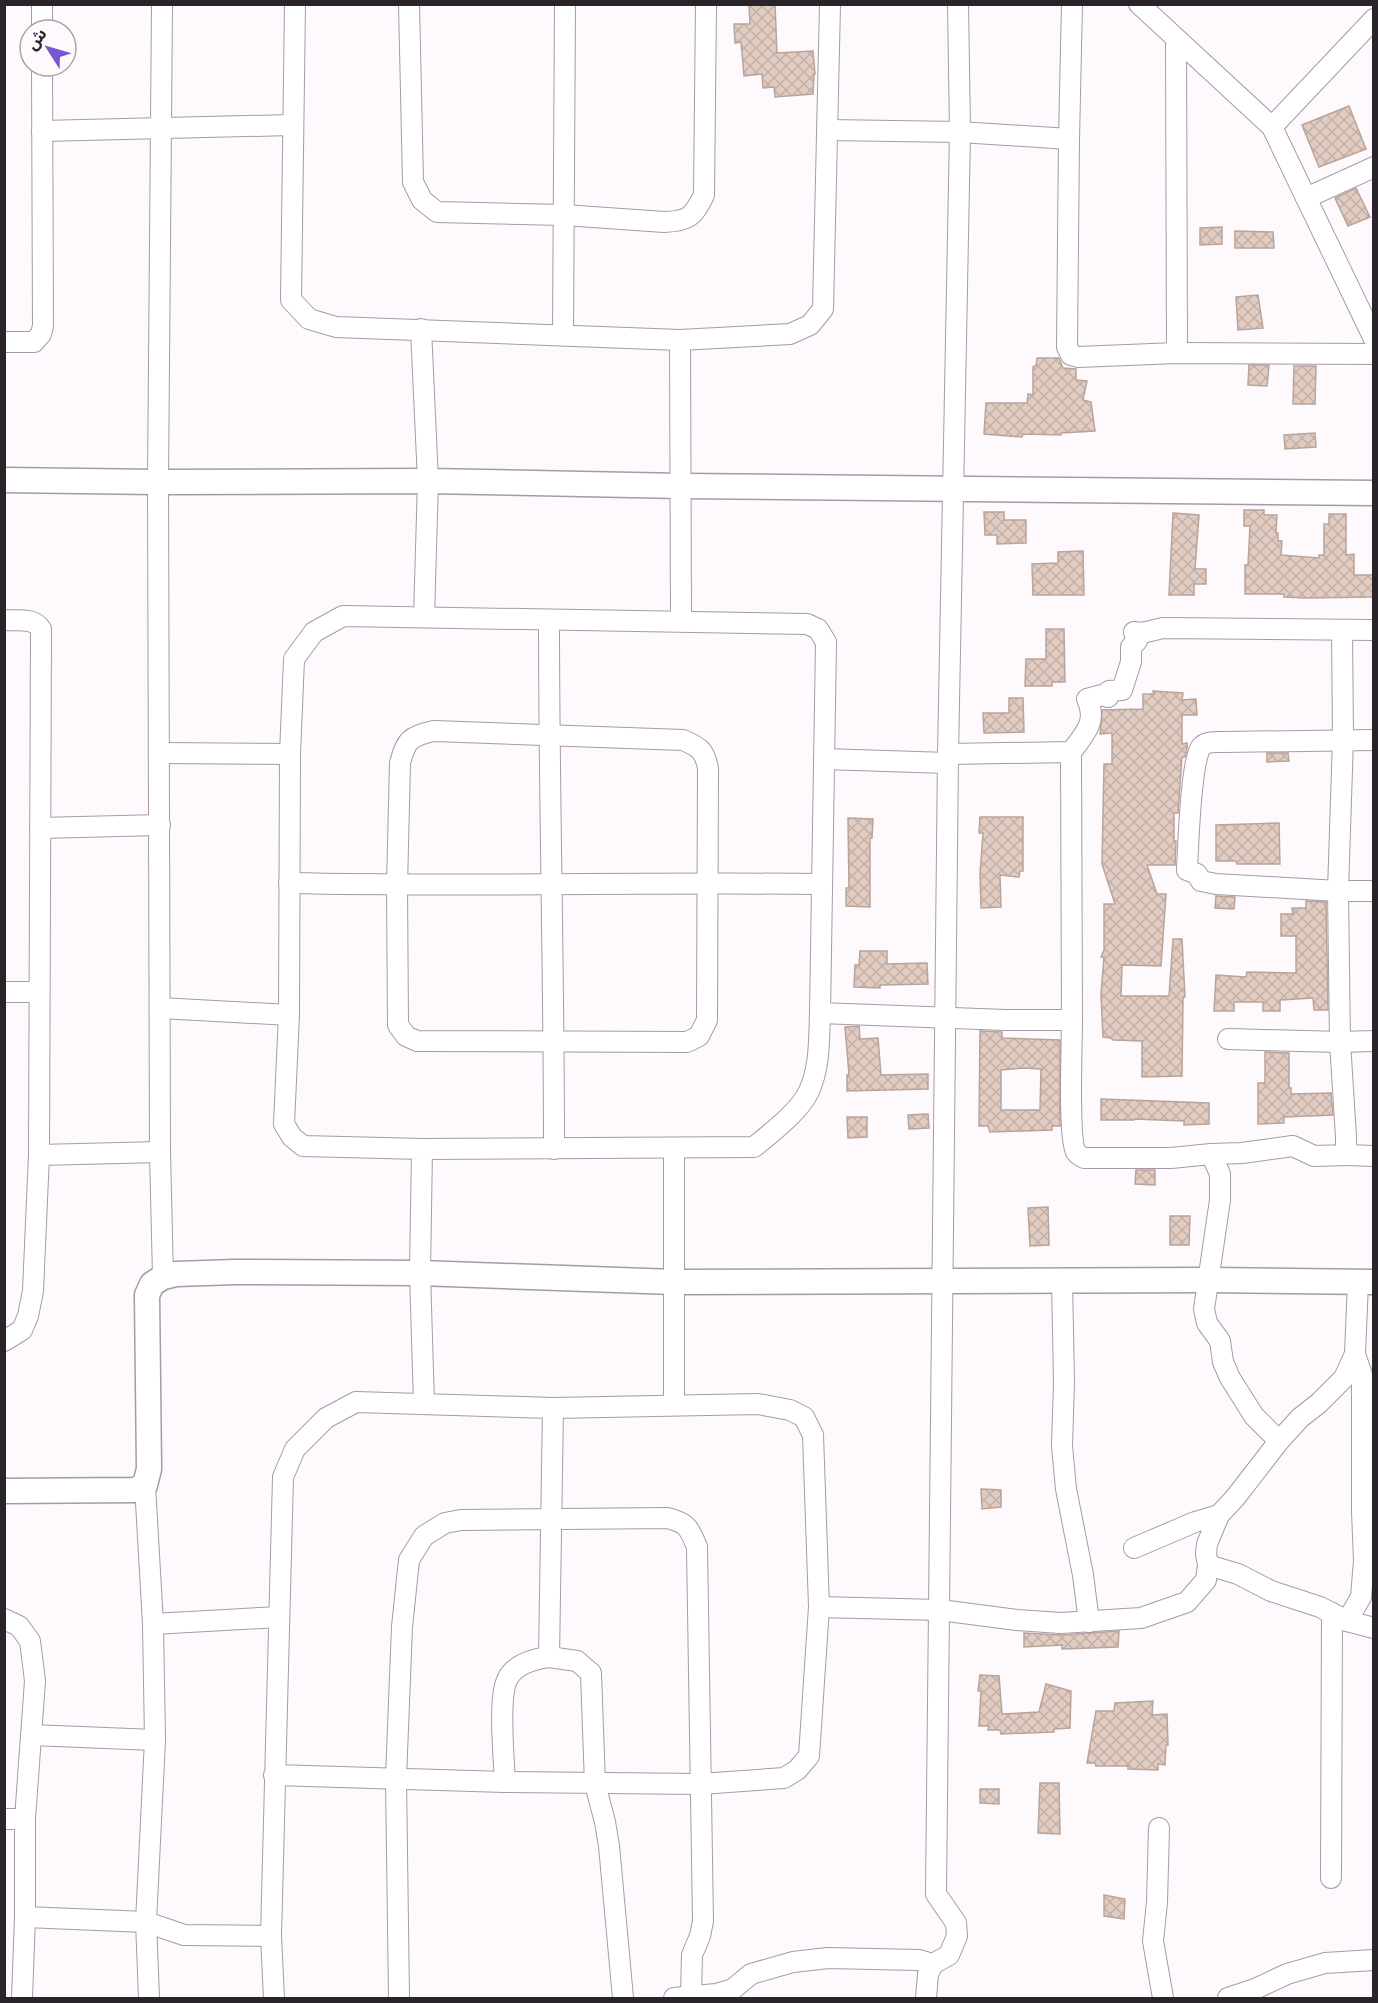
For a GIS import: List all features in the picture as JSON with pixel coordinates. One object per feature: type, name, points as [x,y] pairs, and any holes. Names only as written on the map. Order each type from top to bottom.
[{"type":"street","points":[[162,4],[158,482],[160,1152],[163,1277]]},
{"type":"street","points":[[295,4],[291,300],[309,319],[336,327],[680,339],[790,334],[810,325],[823,309],[830,4]]},
{"type":"street","points":[[410,4],[413,182],[422,200],[437,212],[564,215],[664,222],[678,222],[695,213],[704,195],[706,4]]},
{"type":"street","points":[[563,334],[565,4]]},
{"type":"street","points":[[926,1998],[927,1974],[933,1964],[949,1955],[957,1936],[956,1923],[936,1894],[948,759],[960,132],[958,4]]},
{"type":"street","points":[[1072,4],[1068,352],[1078,357],[1177,353],[1374,354]]},
{"type":"street","points":[[1139,4],[1272,127],[1374,339]]},
{"type":"street","points":[[1272,127],[1374,19]]},
{"type":"street","points":[[1176,39],[1177,353]]},
{"type":"street","points":[[4,342],[34,342],[41,334],[43,326],[42,78]]},
{"type":"street","points":[[42,131],[292,126]]},
{"type":"street","points":[[828,130],[960,132],[1069,139]]},
{"type":"street","points":[[1306,198],[1374,167]]},
{"type":"street","points":[[421,329],[428,481],[424,617]]},
{"type":"street","points":[[680,339],[681,620]]},
{"type":"street","points":[[4,480],[428,481],[1374,493]]},
{"type":"street","points":[[343,615],[549,620],[681,620],[807,624],[818,629],[826,642],[820,1013],[818,1061],[809,1092],[788,1117],[754,1147],[422,1149],[303,1146],[292,1137],[284,1124],[289,1015],[290,754],[294,659],[314,632],[343,615]]},
{"type":"street","points":[[4,620],[32,621],[42,630],[39,1155],[33,1291],[28,1317],[22,1330],[4,1341]]},
{"type":"street","points":[[549,620],[554,1149]]},
{"type":"street","points":[[1374,630],[1163,628],[1142,633],[1134,632],[1137,641],[1131,647],[1131,662],[1122,690],[1109,691],[1108,697],[1102,695],[1088,699],[1092,720],[1087,732],[1071,752],[1072,1130],[1078,1155],[1084,1158],[1171,1158],[1242,1153],[1293,1146],[1314,1156],[1374,1156]]},
{"type":"street","points":[[1342,630],[1343,739],[1338,891],[1340,1042],[1346,1155]]},
{"type":"street","points":[[434,731],[683,740],[698,747],[706,757],[708,769],[707,883],[707,1020],[699,1036],[687,1042],[417,1041],[406,1036],[398,1025],[397,886],[400,763],[404,747],[415,735],[434,731]]},
{"type":"street","points":[[1374,740],[1205,743],[1198,751],[1192,789],[1187,870],[1197,874],[1201,881],[1216,884],[1374,891]]},
{"type":"street","points":[[824,759],[948,759],[1071,752]]},
{"type":"street","points":[[159,753],[290,754]]},
{"type":"street","points":[[40,828],[159,825]]},
{"type":"street","points":[[289,883],[397,886],[821,884]]},
{"type":"street","points":[[4,992],[39,992]]},
{"type":"street","points":[[160,1008],[289,1015]]},
{"type":"street","points":[[820,1013],[1072,1020]]},
{"type":"street","points":[[1228,1039],[1374,1041]]},
{"type":"street","points":[[674,1148],[674,1405]]},
{"type":"street","points":[[422,1149],[420,1273],[424,1404]]},
{"type":"street","points":[[39,1155],[160,1152]]},
{"type":"street","points":[[1211,1154],[1220,1174],[1220,1200],[1204,1309],[1207,1323],[1220,1341],[1223,1362],[1230,1378],[1254,1416],[1279,1441]]},
{"type":"street","points":[[148,1998],[146,1922],[154,1740],[153,1623],[145,1485],[149,1469],[147,1295],[152,1284],[163,1277],[176,1274],[236,1272],[420,1273],[674,1282],[1208,1280],[1366,1282],[1355,1354],[1344,1378],[1300,1418],[1279,1441],[1219,1515],[1207,1544],[1206,1580],[1187,1602],[1141,1618],[1061,1623],[940,1610],[819,1607]]},
{"type":"street","points":[[1062,1280],[1064,1383],[1062,1446],[1066,1489],[1083,1575],[1089,1622]]},
{"type":"street","points":[[1331,1878],[1339,1617],[1361,1597],[1364,1561],[1362,1375],[1355,1354]]},
{"type":"street","points":[[274,1775],[595,1784],[701,1784],[784,1778],[797,1770],[809,1756],[819,1607],[813,1435],[804,1417],[790,1410],[758,1404],[553,1408],[356,1402],[326,1418],[295,1449],[283,1477],[274,1775],[271,1936],[274,1998]]},
{"type":"street","points":[[549,1657],[553,1408]]},
{"type":"street","points":[[4,1491],[135,1490],[145,1485]]},
{"type":"street","points":[[1134,1548],[1195,1522],[1219,1515]]},
{"type":"street","points":[[399,1998],[396,1778],[402,1627],[409,1560],[424,1536],[445,1523],[461,1520],[667,1518],[682,1522],[691,1533],[697,1547],[699,1593],[703,1921],[692,1955],[683,1997],[716,1994],[733,1989],[751,1974],[794,1962],[828,1958],[919,1960],[933,1964]]},
{"type":"street","points":[[1208,1565],[1238,1574],[1271,1591],[1374,1628]]},
{"type":"street","points":[[153,1623],[279,1617]]},
{"type":"street","points":[[4,1619],[19,1626],[30,1641],[35,1681],[25,1819],[22,1998]]},
{"type":"street","points":[[505,1782],[503,1695],[507,1678],[521,1665],[537,1658],[549,1657],[577,1661],[591,1673],[595,1784],[606,1822],[624,1998]]},
{"type":"street","points":[[31,1735],[154,1740]]},
{"type":"street","points":[[4,1819],[25,1819]]},
{"type":"street","points":[[1160,1828],[1158,1902],[1154,1941],[1163,1998]]},
{"type":"street","points":[[25,1917],[146,1922],[184,1935],[271,1936]]},
{"type":"street","points":[[1228,1998],[1255,1989],[1287,1974],[1325,1963],[1374,1960]]},
{"type":"building","points":[[749,4],[775,4],[777,53],[813,51],[815,74],[813,94],[775,97],[774,87],[763,88],[762,74],[744,76],[741,42],[735,43],[734,24],[750,24]]},
{"type":"building","points":[[1349,106],[1366,149],[1319,167],[1302,125]]},
{"type":"building","points":[[1356,188],[1370,217],[1348,226],[1335,198]]},
{"type":"building","points":[[1222,227],[1222,244],[1200,245],[1200,228]]},
{"type":"building","points":[[1235,231],[1273,232],[1274,248],[1235,248]]},
{"type":"building","points":[[1258,295],[1263,328],[1238,330],[1236,297]]},
{"type":"building","points":[[1037,358],[1059,358],[1063,368],[1076,369],[1076,380],[1087,381],[1083,400],[1091,402],[1095,431],[1061,433],[1061,435],[1023,434],[1022,437],[984,434],[986,403],[1027,403],[1028,394],[1033,395],[1033,367],[1036,365]]},
{"type":"building","points":[[1249,365],[1269,365],[1267,386],[1248,385]]},
{"type":"building","points":[[1294,366],[1316,366],[1315,404],[1293,404]]},
{"type":"building","points":[[1315,433],[1316,447],[1285,449],[1284,435]]},
{"type":"building","points":[[1244,510],[1264,510],[1264,515],[1277,515],[1276,533],[1278,533],[1278,541],[1282,541],[1281,555],[1319,558],[1319,555],[1324,555],[1324,524],[1329,524],[1329,514],[1346,514],[1346,555],[1354,554],[1354,575],[1374,575],[1374,597],[1306,598],[1284,597],[1284,594],[1245,594],[1245,565],[1248,565],[1250,526],[1244,526]]},
{"type":"building","points":[[984,512],[1004,512],[1004,520],[1026,520],[1026,543],[997,544],[997,535],[985,535]]},
{"type":"building","points":[[1173,513],[1199,515],[1195,569],[1206,569],[1206,584],[1194,584],[1194,595],[1169,595]]},
{"type":"building","points":[[1083,551],[1084,595],[1033,595],[1032,564],[1058,563],[1058,552]]},
{"type":"building","points":[[1046,629],[1064,629],[1065,682],[1052,682],[1052,686],[1025,686],[1026,659],[1046,659]]},
{"type":"building","points":[[1153,691],[1183,693],[1182,700],[1196,699],[1197,715],[1182,715],[1182,744],[1187,743],[1187,749],[1185,757],[1182,757],[1178,813],[1174,813],[1175,865],[1147,865],[1157,894],[1166,894],[1161,966],[1122,965],[1121,996],[1169,996],[1173,939],[1182,939],[1185,997],[1183,997],[1182,1076],[1142,1077],[1142,1041],[1113,1040],[1103,1037],[1101,994],[1104,957],[1101,957],[1104,950],[1104,904],[1115,904],[1102,864],[1104,764],[1112,764],[1112,733],[1100,734],[1102,710],[1143,709],[1143,694],[1154,694]]},
{"type":"building","points":[[1009,698],[1023,698],[1024,732],[984,733],[983,713],[1009,713]]},
{"type":"building","points":[[1267,753],[1288,753],[1289,761],[1267,762]]},
{"type":"building","points":[[980,817],[1023,817],[1023,871],[1020,871],[1019,877],[1000,875],[1001,907],[981,908],[980,874],[983,833],[979,833]]},
{"type":"building","points":[[848,818],[873,819],[872,838],[870,838],[870,907],[846,906],[846,888],[849,888]]},
{"type":"building","points":[[1279,823],[1280,864],[1237,864],[1236,861],[1216,861],[1216,825]]},
{"type":"building","points":[[1216,896],[1235,897],[1234,909],[1215,908]]},
{"type":"building","points":[[1306,901],[1326,902],[1328,1010],[1314,1010],[1313,998],[1280,1000],[1280,1011],[1263,1011],[1263,1002],[1234,1002],[1234,1011],[1214,1011],[1216,975],[1246,977],[1247,972],[1296,973],[1296,936],[1281,936],[1281,914],[1293,914],[1292,908],[1306,908]]},
{"type":"building","points":[[860,951],[887,951],[887,964],[927,963],[928,984],[880,985],[880,988],[854,987],[855,965],[859,965]]},
{"type":"building","points":[[859,1026],[860,1039],[878,1038],[881,1075],[928,1074],[928,1089],[847,1091],[847,1075],[849,1075],[845,1027]]},
{"type":"building","points":[[980,1031],[1002,1032],[1002,1038],[1060,1040],[1060,1126],[1052,1126],[1052,1130],[990,1132],[988,1126],[979,1126]],"holes":[[[1041,1069],[1040,1110],[1001,1110],[1001,1070]]]},
{"type":"building","points":[[1265,1052],[1289,1053],[1291,1094],[1331,1093],[1333,1115],[1284,1117],[1284,1123],[1258,1124],[1258,1083],[1265,1083]]},
{"type":"building","points":[[1101,1099],[1209,1103],[1209,1124],[1184,1125],[1184,1121],[1134,1119],[1101,1120]]},
{"type":"building","points":[[928,1114],[929,1128],[909,1129],[908,1115]]},
{"type":"building","points":[[847,1117],[867,1117],[867,1137],[848,1138]]},
{"type":"building","points":[[1136,1170],[1155,1170],[1155,1185],[1135,1184]]},
{"type":"building","points":[[1048,1207],[1049,1245],[1030,1246],[1028,1208]]},
{"type":"building","points":[[1170,1216],[1190,1216],[1189,1245],[1170,1245]]},
{"type":"building","points":[[981,1489],[1001,1490],[1001,1507],[982,1509]]},
{"type":"building","points":[[1119,1631],[1118,1647],[1062,1649],[1062,1645],[1024,1647],[1024,1633],[1062,1635]]},
{"type":"building","points":[[980,1675],[999,1676],[1002,1714],[1039,1712],[1046,1684],[1071,1691],[1070,1728],[1054,1729],[1054,1732],[1001,1734],[1000,1730],[988,1730],[989,1726],[979,1726]]},
{"type":"building","points":[[1153,1701],[1152,1715],[1167,1714],[1168,1745],[1166,1745],[1165,1765],[1158,1764],[1158,1770],[1128,1769],[1128,1766],[1096,1766],[1095,1763],[1087,1763],[1096,1711],[1114,1711],[1115,1703]]},
{"type":"building","points":[[1040,1783],[1059,1783],[1060,1834],[1038,1833]]},
{"type":"building","points":[[980,1789],[999,1789],[999,1804],[980,1803]]},
{"type":"building","points":[[1104,1895],[1125,1899],[1124,1919],[1104,1916]]}]
